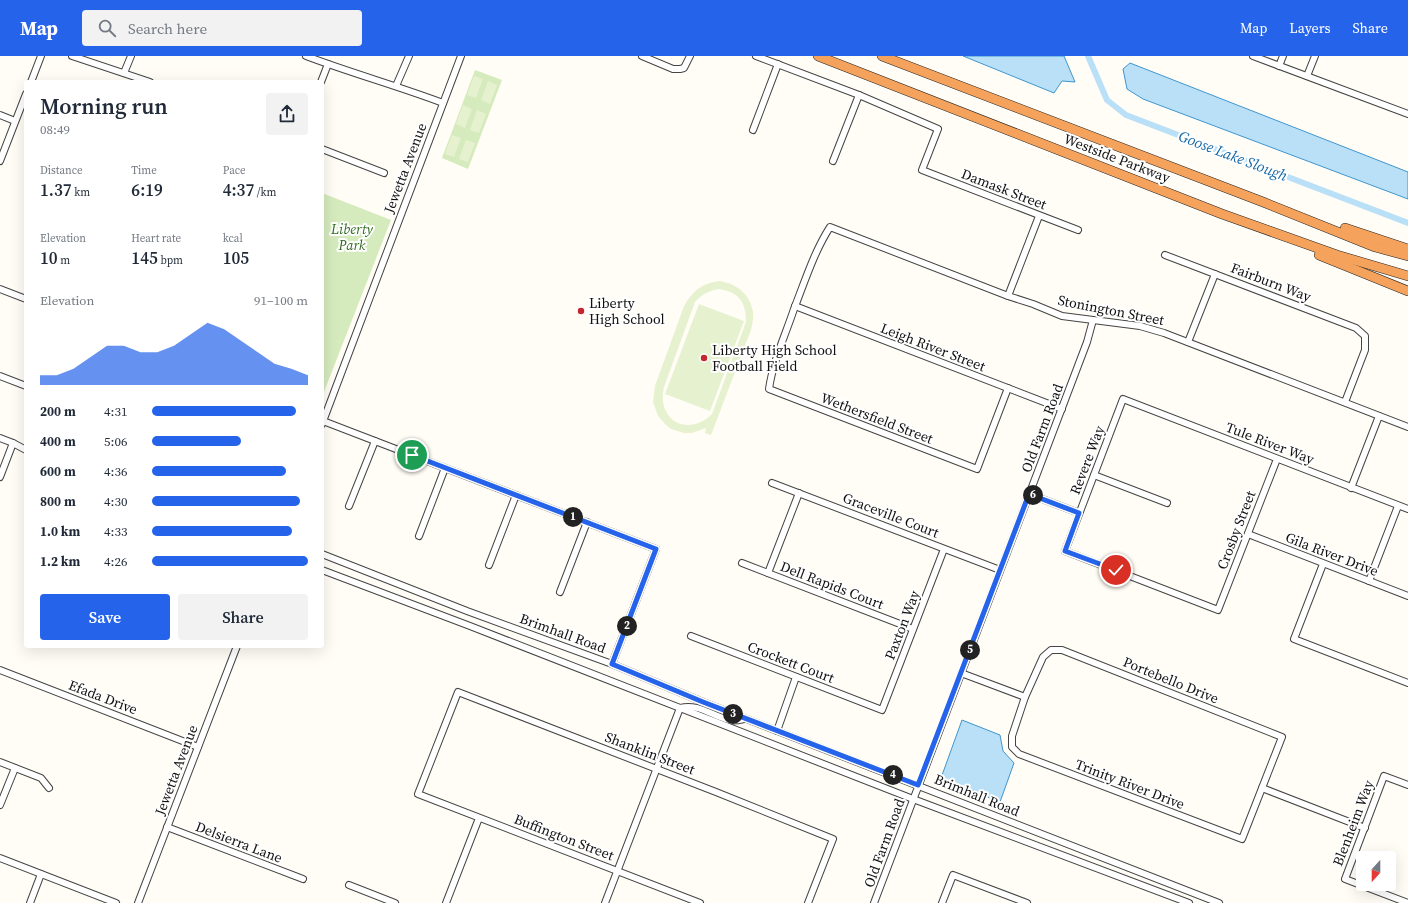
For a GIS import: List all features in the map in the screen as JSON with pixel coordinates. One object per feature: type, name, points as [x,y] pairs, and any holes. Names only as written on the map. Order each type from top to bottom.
[{"type":"highway","name":"Westside Parkway","points":[[818,56],[1222,214],[1338,255],[1408,276]]},
{"type":"highway","name":"Westside Parkway","points":[[882,56],[1263,202],[1374,247],[1408,256]]},
{"type":"highway","points":[[1263,202],[1408,249]]},
{"type":"highway","points":[[1222,214],[1408,291]]},
{"type":"street","points":[[32,80],[41,56]]},
{"type":"street","points":[[72,56],[144,80]]},
{"type":"street","points":[[124,73],[131,56]]},
{"type":"street","points":[[306,56],[443,103]]},
{"type":"street","points":[[396,86],[409,56]]},
{"type":"street","name":"Jewetta Avenue","points":[[324,419],[461,56]]},
{"type":"street","points":[[642,56],[673,69],[680,69],[687,64],[690,56]]},
{"type":"street","points":[[756,56],[859,95],[833,161]]},
{"type":"street","points":[[1253,56],[1408,114]]},
{"type":"street","points":[[1279,66],[1283,56]]},
{"type":"street","points":[[1307,76],[1315,56]]},
{"type":"street","points":[[322,80],[328,64]]},
{"type":"street","points":[[753,130],[778,64]]},
{"type":"street","name":"Damask Street","points":[[859,95],[938,129],[922,170],[1078,230]]},
{"type":"street","points":[[0,161],[24,99]]},
{"type":"street","points":[[0,115],[16,121]]},
{"type":"street","points":[[324,150],[384,173]]},
{"type":"street","points":[[1008,296],[1039,216]]},
{"type":"street","name":"Stonington Street","points":[[795,306],[817,251],[830,227],[1062,316],[1140,326],[1152,329],[1408,427]]},
{"type":"street","name":"Fairburn Way","points":[[1165,255],[1356,328],[1365,336],[1365,350],[1345,402]]},
{"type":"street","points":[[1188,342],[1215,274]]},
{"type":"street","points":[[0,289],[24,298]]},
{"type":"street","name":"Leigh River Street","points":[[795,306],[1062,409]]},
{"type":"street","name":"Wethersfield Street","points":[[795,306],[775,362],[769,389],[977,469],[1008,388]]},
{"type":"street","name":"Old Farm Road","points":[[874,903],[1062,409],[1087,342],[1093,320]]},
{"type":"street","points":[[0,376],[24,385]]},
{"type":"street","name":"Tule River Way","points":[[1123,400],[1408,509]]},
{"type":"street","name":"Revere Way","points":[[1123,400],[1065,551],[1218,610]]},
{"type":"street","points":[[1352,488],[1379,416]]},
{"type":"street","points":[[324,422],[656,549],[612,664]]},
{"type":"street","points":[[0,438],[24,449]]},
{"type":"street","points":[[349,506],[374,441]]},
{"type":"street","points":[[13,443],[24,445]]},
{"type":"street","points":[[0,477],[13,443]]},
{"type":"street","name":"Crosby Street","points":[[1218,610],[1277,459]]},
{"type":"street","points":[[419,536],[445,468]]},
{"type":"street","points":[[1094,475],[1167,503]]},
{"type":"street","name":"Graceville Court","points":[[772,482],[1000,570]]},
{"type":"street","points":[[768,573],[799,493]]},
{"type":"street","points":[[1029,494],[1079,513]]},
{"type":"street","points":[[489,564],[516,495]]},
{"type":"street","points":[[1369,581],[1398,506]]},
{"type":"street","points":[[560,592],[587,522]]},
{"type":"street","name":"Gila River Drive","points":[[1248,534],[1408,596]]},
{"type":"street","name":"Paxton Way","points":[[882,710],[944,549]]},
{"type":"street","name":"Brimhall Road","points":[[324,555],[467,611],[612,664],[777,731],[1219,903]]},
{"type":"street","name":"Dell Rapids Court","points":[[742,563],[913,629]]},
{"type":"street","points":[[1323,564],[1294,639],[1408,683]]},
{"type":"street","name":"Brimhall Road","points":[[324,571],[1189,903]]},
{"type":"street","name":"Crockett Court","points":[[691,636],[882,710]]},
{"type":"street","name":"Jewetta Avenue","points":[[138,903],[237,648]]},
{"type":"street","name":"Portebello Drive","points":[[1025,697],[1043,657],[1050,650],[1062,650],[1282,737],[1262,788]]},
{"type":"street","name":"Efada Drive","points":[[0,670],[198,747]]},
{"type":"street","points":[[961,673],[1025,697]]},
{"type":"street","points":[[777,731],[796,677]]},
{"type":"street","name":"Shanklin Street","points":[[418,794],[458,692],[833,839],[808,903]]},
{"type":"street","name":"Trinity River Drive","points":[[1025,697],[1012,736],[1012,747],[1019,754],[1242,839],[1262,788]]},
{"type":"street","points":[[605,903],[680,708],[687,706],[698,708],[730,720],[748,719]]},
{"type":"street","points":[[0,762],[41,778],[49,788]]},
{"type":"street","points":[[0,805],[15,768]]},
{"type":"street","name":"Blenheim Way","points":[[1408,785],[1384,776],[1345,879],[1408,903]]},
{"type":"street","points":[[1262,788],[1365,828]]},
{"type":"street","name":"Buffington Street","points":[[418,794],[700,903]]},
{"type":"street","points":[[446,903],[479,818]]},
{"type":"street","name":"Delsierra Lane","points":[[167,827],[303,879]]},
{"type":"street","points":[[0,858],[116,903]]},
{"type":"street","points":[[30,903],[41,874]]},
{"type":"street","points":[[942,903],[953,875],[1027,903]]},
{"type":"street","points":[[349,885],[395,903]]},
{"type":"green space","points":[[475,70],[502,80],[468,169],[442,158]]},
{"type":"green space","points":[[474,76],[483,79],[476,98],[467,95]]},
{"type":"green space","points":[[488,81],[497,85],[490,104],[481,100]]},
{"type":"green space","points":[[463,105],[472,109],[465,128],[456,124]]},
{"type":"green space","points":[[477,110],[486,114],[479,133],[470,130]]},
{"type":"green space","points":[[452,135],[461,138],[454,157],[445,154]]},
{"type":"green space","points":[[466,140],[475,143],[468,162],[459,159]]},
{"type":"green space","name":"Liberty Park","points":[[324,194],[391,220],[324,392]]},
{"type":"green space","points":[[714,282],[726,282],[737,287],[746,295],[753,312],[751,330],[711,435],[705,433],[706,428],[692,433],[684,433],[671,429],[658,416],[653,402],[655,386],[684,306],[699,288]],"holes":[[[719,289],[726,290],[736,295],[740,299],[745,309],[746,322],[712,414],[703,421],[693,425],[684,425],[676,422],[669,416],[665,409],[663,399],[664,387],[695,302],[708,292]]]},
{"type":"green space","name":"Liberty High School Football Field","points":[[699,304],[744,321],[710,411],[665,394]]},
{"type":"water","points":[[963,56],[1064,56],[1075,82],[1062,81],[1054,93]]},
{"type":"water","points":[[1130,63],[1408,172],[1408,199],[1143,99],[1127,89],[1123,69]]},
{"type":"water","points":[[962,720],[1000,735],[1003,751],[1014,763],[1000,802],[941,778]]},
{"type":"waterway","name":"Goose Lake Slough","points":[[1088,56],[1107,100],[1126,115],[1408,223]]},
{"type":"place","name":"Liberty High School","points":[[581,311]]},
{"type":"place","name":"Liberty High School Football Field","points":[[704,358]]},
{"type":"route","points":[[412,455],[656,549],[612,664],[703,702],[918,785],[1029,494],[1079,513],[1065,551],[1116,570]]}]
